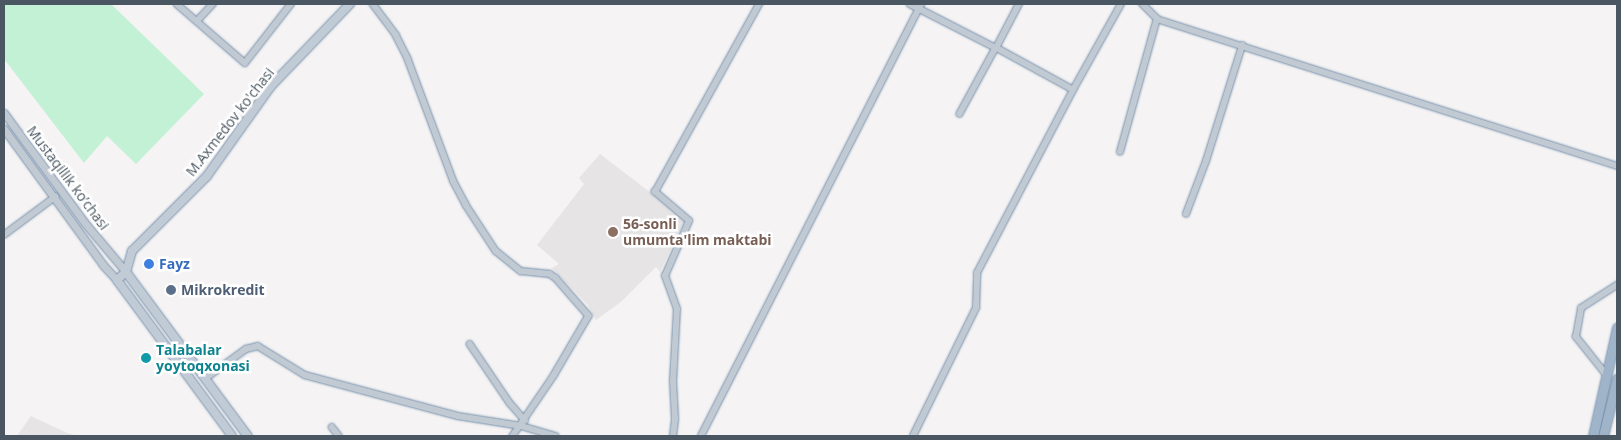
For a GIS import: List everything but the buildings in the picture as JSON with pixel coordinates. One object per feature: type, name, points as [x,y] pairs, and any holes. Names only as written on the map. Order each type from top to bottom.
[{"type":"highway","points":[[1593,435],[1617,328]]},
{"type":"highway","points":[[1593,435],[1599,432],[1604,436],[1617,379]]},
{"type":"main road","name":"M.Axmedov ko'chasi","points":[[117,280],[126,272],[132,251],[207,176],[271,86],[350,4]]},
{"type":"main road","points":[[126,272],[248,436]]},
{"type":"main road","points":[[117,280],[232,436]]},
{"type":"street","points":[[177,4],[245,62],[291,4]]},
{"type":"street","points":[[197,20],[213,4]]},
{"type":"street","points":[[673,436],[675,419],[673,382],[677,309],[665,276],[689,221],[655,192],[759,4]]},
{"type":"street","points":[[910,4],[920,6],[1073,90]]},
{"type":"street","points":[[960,114],[1019,4]]},
{"type":"street","points":[[913,436],[976,308],[977,272],[1073,90],[1121,4]]},
{"type":"street","points":[[1142,4],[1157,19],[1617,166]]},
{"type":"street","points":[[377,5],[396,35],[408,59],[454,182],[466,206],[496,251],[521,271],[550,274],[556,278],[589,316],[588,321],[513,436]]},
{"type":"street","points":[[701,436],[920,6]]},
{"type":"street","points":[[1120,152],[1157,19]]},
{"type":"street","points":[[1186,214],[1206,160],[1242,46]]},
{"type":"street","name":"Mustaqillik ko’chasi","points":[[4,112],[84,222],[112,258],[126,272]]},
{"type":"street","name":"Mustaqillik ko’chasi","points":[[4,129],[103,265],[117,280]]},
{"type":"street","points":[[4,235],[54,197]]},
{"type":"street","points":[[1607,377],[1576,337],[1580,308],[1617,285]]},
{"type":"street","points":[[470,344],[510,403],[525,420]]},
{"type":"street","points":[[205,379],[246,349],[258,346],[304,376],[458,416],[521,426],[556,436]]},
{"type":"street","points":[[332,427],[339,436]]},
{"type":"shaded area","name":"56-sonli umumta'lim maktabi","points":[[600,154],[685,219],[660,272],[656,267],[622,301],[596,320],[587,304],[552,268],[559,264],[537,245],[584,184],[579,178]]},
{"type":"shaded area","points":[[31,416],[67,433],[78,436],[17,436]]},
{"type":"green space","points":[[4,4],[111,4],[204,94],[136,164],[107,136],[84,163],[4,59]]},
{"type":"place","name":"56-sonli umumta'lim maktabi","points":[[613,232]]},
{"type":"place","name":"Fayz","points":[[149,264]]},
{"type":"place","name":"Mikrokredit","points":[[171,290]]},
{"type":"place","name":"Talabalar yoytoqxonasi","points":[[146,358]]}]
